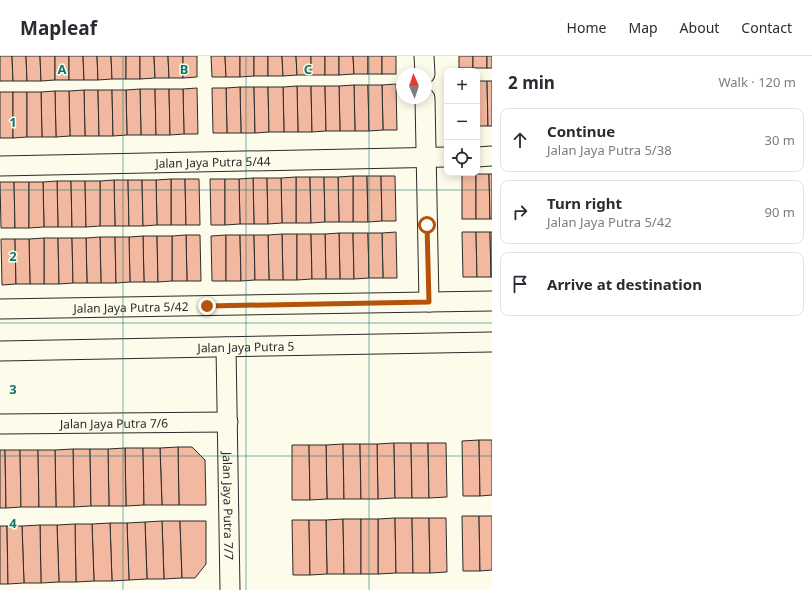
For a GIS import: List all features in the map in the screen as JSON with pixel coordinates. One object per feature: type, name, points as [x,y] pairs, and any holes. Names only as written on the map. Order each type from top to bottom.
[{"type":"street","points":[[424,56],[425,68]]},
{"type":"street","points":[[425,104],[429,302]]},
{"type":"street","points":[[480,157],[492,156]]},
{"type":"street","name":"Jalan Jaya Putra 5/44","points":[[0,166],[444,157]]},
{"type":"street","name":"Jalan Jaya Putra 5/42","points":[[0,309],[492,301]]},
{"type":"street","name":"Jalan Jaya Putra 5","points":[[0,351],[492,342]]},
{"type":"street","name":"Jalan Jaya Putra 7/7","points":[[226,347],[230,590]]},
{"type":"street","name":"Jalan Jaya Putra 7/6","points":[[0,424],[228,422]]},
{"type":"building","points":[[0,56],[12,56],[13,81],[0,81]]},
{"type":"building","points":[[12,56],[26,56],[27,81],[13,81]]},
{"type":"building","points":[[26,56],[40,56],[41,81],[27,81]]},
{"type":"building","points":[[40,56],[55,56],[55,80],[41,81]]},
{"type":"building","points":[[55,56],[69,56],[69,80],[55,80]]},
{"type":"building","points":[[69,56],[83,56],[84,80],[69,80]]},
{"type":"building","points":[[83,56],[97,56],[98,80],[84,80]]},
{"type":"building","points":[[97,56],[111,56],[112,79],[98,80]]},
{"type":"building","points":[[111,56],[126,56],[126,79],[112,79]]},
{"type":"building","points":[[126,56],[140,56],[140,79],[126,79]]},
{"type":"building","points":[[140,56],[154,56],[155,78],[140,79]]},
{"type":"building","points":[[154,56],[168,56],[169,78],[155,78]]},
{"type":"building","points":[[168,56],[183,56],[183,78],[169,78]]},
{"type":"building","points":[[183,56],[197,56],[197,77],[183,78]]},
{"type":"building","points":[[211,56],[225,56],[226,77],[212,77]]},
{"type":"building","points":[[225,56],[240,56],[240,77],[226,77]]},
{"type":"building","points":[[240,56],[254,56],[254,76],[240,77]]},
{"type":"building","points":[[254,56],[268,56],[268,76],[254,76]]},
{"type":"building","points":[[268,56],[282,56],[283,76],[268,76]]},
{"type":"building","points":[[282,56],[296,56],[297,75],[283,76]]},
{"type":"building","points":[[296,56],[311,56],[311,75],[297,75]]},
{"type":"building","points":[[311,56],[325,56],[325,75],[311,75]]},
{"type":"building","points":[[325,56],[339,56],[339,75],[325,75]]},
{"type":"building","points":[[339,56],[353,56],[354,74],[339,75]]},
{"type":"building","points":[[353,56],[368,56],[368,74],[354,74]]},
{"type":"building","points":[[368,56],[382,56],[382,74],[368,74]]},
{"type":"building","points":[[382,56],[396,56],[396,74],[382,74]]},
{"type":"building","points":[[459,56],[473,56],[473,68],[459,68]]},
{"type":"building","points":[[473,56],[487,56],[487,68],[473,68]]},
{"type":"building","points":[[487,56],[492,56],[492,68],[487,68]]},
{"type":"building","points":[[480,81],[487,81],[488,126],[480,126]]},
{"type":"building","points":[[487,81],[492,81],[492,126],[488,126]]},
{"type":"building","points":[[396,84],[397,130],[383,130],[382,85]]},
{"type":"building","points":[[354,85],[368,85],[369,131],[355,131]]},
{"type":"building","points":[[354,85],[355,131],[340,131],[339,86]]},
{"type":"building","points":[[368,85],[382,85],[383,130],[369,131]]},
{"type":"building","points":[[297,86],[311,86],[312,132],[298,132]]},
{"type":"building","points":[[297,86],[298,132],[284,132],[283,87]]},
{"type":"building","points":[[311,86],[325,86],[326,131],[312,132]]},
{"type":"building","points":[[325,86],[339,86],[340,131],[326,131]]},
{"type":"building","points":[[240,87],[254,87],[255,133],[241,133]]},
{"type":"building","points":[[240,87],[241,133],[227,133],[226,88]]},
{"type":"building","points":[[254,87],[268,87],[269,132],[255,133]]},
{"type":"building","points":[[268,87],[283,87],[284,132],[269,132]]},
{"type":"building","points":[[197,88],[198,134],[184,134],[183,89]]},
{"type":"building","points":[[212,88],[226,88],[227,133],[213,133]]},
{"type":"building","points":[[140,89],[155,89],[156,135],[141,135]]},
{"type":"building","points":[[140,89],[141,135],[127,135],[126,90]]},
{"type":"building","points":[[155,89],[169,89],[170,135],[156,135]]},
{"type":"building","points":[[169,89],[183,89],[184,134],[170,135]]},
{"type":"building","points":[[84,90],[98,90],[99,136],[85,136]]},
{"type":"building","points":[[84,90],[85,136],[70,136],[69,91]]},
{"type":"building","points":[[98,90],[112,90],[113,136],[99,136]]},
{"type":"building","points":[[112,90],[126,90],[127,135],[113,136]]},
{"type":"building","points":[[55,91],[69,91],[70,136],[56,137]]},
{"type":"building","points":[[55,91],[56,137],[42,137],[41,92]]},
{"type":"building","points":[[0,92],[13,92],[13,138],[0,138]]},
{"type":"building","points":[[13,92],[27,92],[27,137],[13,138]]},
{"type":"building","points":[[27,92],[41,92],[42,137],[27,137]]},
{"type":"building","points":[[480,174],[489,174],[490,219],[476,219],[476,176],[480,176]]},
{"type":"building","points":[[489,174],[492,174],[492,219],[490,219]]},
{"type":"building","points":[[353,176],[367,176],[368,222],[353,222]]},
{"type":"building","points":[[353,176],[353,222],[339,222],[338,177]]},
{"type":"building","points":[[367,176],[381,176],[382,221],[368,222]]},
{"type":"building","points":[[381,176],[395,176],[396,221],[382,221]]},
{"type":"building","points":[[462,176],[476,176],[476,219],[462,219]]},
{"type":"building","points":[[296,177],[310,177],[311,223],[296,223]]},
{"type":"building","points":[[296,177],[296,223],[282,223],[281,178]]},
{"type":"building","points":[[310,177],[324,177],[325,222],[311,223]]},
{"type":"building","points":[[324,177],[338,177],[339,222],[325,222]]},
{"type":"building","points":[[253,178],[267,178],[268,224],[254,224]]},
{"type":"building","points":[[253,178],[254,224],[240,224],[239,179]]},
{"type":"building","points":[[267,178],[281,178],[282,223],[268,224]]},
{"type":"building","points":[[171,179],[185,179],[186,225],[171,225]]},
{"type":"building","points":[[171,179],[171,225],[157,225],[156,180]]},
{"type":"building","points":[[185,179],[199,179],[200,225],[186,225]]},
{"type":"building","points":[[210,179],[225,179],[225,225],[211,225]]},
{"type":"building","points":[[225,179],[239,179],[240,224],[225,225]]},
{"type":"building","points":[[114,180],[128,180],[129,226],[115,226]]},
{"type":"building","points":[[114,180],[115,226],[100,226],[100,181]]},
{"type":"building","points":[[128,180],[142,180],[143,226],[129,226]]},
{"type":"building","points":[[142,180],[156,180],[157,225],[143,226]]},
{"type":"building","points":[[57,181],[71,181],[72,227],[58,227]]},
{"type":"building","points":[[57,181],[58,227],[44,227],[43,182]]},
{"type":"building","points":[[71,181],[85,181],[86,227],[72,227]]},
{"type":"building","points":[[85,181],[100,181],[100,226],[86,227]]},
{"type":"building","points":[[0,182],[14,182],[15,228],[1,228]]},
{"type":"building","points":[[14,182],[29,182],[29,228],[15,228]]},
{"type":"building","points":[[29,182],[43,182],[44,227],[29,228]]},
{"type":"building","points":[[396,232],[397,278],[383,278],[382,233]]},
{"type":"building","points":[[462,232],[476,232],[477,277],[463,277]]},
{"type":"building","points":[[476,232],[490,232],[491,277],[477,277]]},
{"type":"building","points":[[490,232],[492,232],[492,277],[491,277]]},
{"type":"building","points":[[339,233],[353,233],[354,279],[340,279]]},
{"type":"building","points":[[339,233],[340,279],[326,279],[325,234]]},
{"type":"building","points":[[353,233],[368,233],[369,278],[354,279]]},
{"type":"building","points":[[368,233],[382,233],[383,278],[369,278]]},
{"type":"building","points":[[282,234],[297,234],[297,280],[283,280]]},
{"type":"building","points":[[282,234],[283,280],[269,280],[268,235]]},
{"type":"building","points":[[297,234],[311,234],[312,279],[297,280]]},
{"type":"building","points":[[311,234],[325,234],[326,279],[312,279]]},
{"type":"building","points":[[186,235],[200,235],[201,281],[187,281]]},
{"type":"building","points":[[186,235],[187,281],[172,281],[172,236]]},
{"type":"building","points":[[226,235],[226,281],[212,281],[211,236]]},
{"type":"building","points":[[226,235],[240,235],[241,281],[226,281]]},
{"type":"building","points":[[240,235],[254,235],[255,280],[241,281]]},
{"type":"building","points":[[254,235],[268,235],[269,280],[255,280]]},
{"type":"building","points":[[143,236],[157,236],[158,282],[144,282]]},
{"type":"building","points":[[143,236],[144,282],[130,282],[129,237]]},
{"type":"building","points":[[157,236],[172,236],[172,281],[158,282]]},
{"type":"building","points":[[100,237],[115,237],[116,283],[101,283]]},
{"type":"building","points":[[100,237],[101,283],[87,283],[86,238]]},
{"type":"building","points":[[115,237],[129,237],[130,282],[116,283]]},
{"type":"building","points":[[44,238],[58,238],[59,284],[44,284]]},
{"type":"building","points":[[44,238],[44,284],[30,284],[29,239]]},
{"type":"building","points":[[58,238],[72,238],[73,283],[59,284]]},
{"type":"building","points":[[72,238],[86,238],[87,283],[73,283]]},
{"type":"building","points":[[1,239],[15,239],[16,284],[2,285]]},
{"type":"building","points":[[15,239],[29,239],[30,284],[16,284]]},
{"type":"building","points":[[479,440],[480,496],[463,496],[462,441]]},
{"type":"building","points":[[479,440],[492,440],[492,495],[480,496]]},
{"type":"building","points":[[394,443],[395,498],[378,499],[377,444]]},
{"type":"building","points":[[394,443],[411,443],[412,498],[395,498]]},
{"type":"building","points":[[411,443],[428,443],[429,498],[412,498]]},
{"type":"building","points":[[428,443],[446,443],[447,497],[429,498]]},
{"type":"building","points":[[343,444],[344,499],[327,499],[326,445]]},
{"type":"building","points":[[343,444],[360,444],[361,499],[344,499]]},
{"type":"building","points":[[360,444],[377,444],[378,499],[361,499]]},
{"type":"building","points":[[292,445],[309,445],[310,500],[292,500]]},
{"type":"building","points":[[309,445],[326,445],[327,499],[310,500]]},
{"type":"building","points":[[178,447],[192,447],[205,460],[206,505],[179,505]]},
{"type":"building","points":[[178,447],[179,505],[162,505],[160,448]]},
{"type":"building","points":[[125,448],[143,448],[144,505],[126,506]]},
{"type":"building","points":[[125,448],[126,506],[109,506],[108,449]]},
{"type":"building","points":[[143,448],[160,448],[162,505],[144,505]]},
{"type":"building","points":[[73,449],[90,449],[91,506],[74,507]]},
{"type":"building","points":[[73,449],[74,507],[56,507],[55,450]]},
{"type":"building","points":[[90,449],[108,449],[109,506],[91,506]]},
{"type":"building","points":[[0,450],[5,450],[6,508],[0,508]]},
{"type":"building","points":[[5,450],[20,450],[21,507],[6,508]]},
{"type":"building","points":[[20,450],[38,450],[39,507],[21,507]]},
{"type":"building","points":[[38,450],[55,450],[56,507],[39,507]]},
{"type":"building","points":[[462,516],[479,516],[480,571],[463,571]]},
{"type":"building","points":[[479,516],[492,516],[492,570],[480,571]]},
{"type":"building","points":[[395,518],[396,573],[378,574],[378,519]]},
{"type":"building","points":[[395,518],[412,518],[413,573],[396,573]]},
{"type":"building","points":[[412,518],[429,518],[430,573],[413,573]]},
{"type":"building","points":[[429,518],[446,518],[447,572],[430,573]]},
{"type":"building","points":[[343,519],[344,574],[327,574],[326,520]]},
{"type":"building","points":[[343,519],[361,519],[361,574],[344,574]]},
{"type":"building","points":[[361,519],[378,519],[378,574],[361,574]]},
{"type":"building","points":[[292,520],[309,520],[310,575],[293,575]]},
{"type":"building","points":[[309,520],[326,520],[327,574],[310,575]]},
{"type":"building","points":[[162,521],[180,521],[182,578],[164,579]]},
{"type":"building","points":[[162,521],[164,579],[147,579],[145,522]]},
{"type":"building","points":[[180,521],[206,521],[206,564],[195,578],[182,578]]},
{"type":"building","points":[[145,522],[147,579],[129,580],[127,523]]},
{"type":"building","points":[[110,523],[127,523],[129,580],[112,581]]},
{"type":"building","points":[[110,523],[112,581],[94,581],[92,524]]},
{"type":"building","points":[[75,524],[92,524],[94,581],[76,582]]},
{"type":"building","points":[[75,524],[76,582],[59,582],[57,525]]},
{"type":"building","points":[[40,525],[57,525],[59,582],[41,583]]},
{"type":"building","points":[[40,525],[41,583],[24,583],[22,526]]},
{"type":"building","points":[[0,526],[7,526],[8,584],[0,584]]},
{"type":"building","points":[[7,526],[22,526],[24,583],[8,584]]},
{"type":"route","points":[[207,306],[429,302],[427,225]]}]
